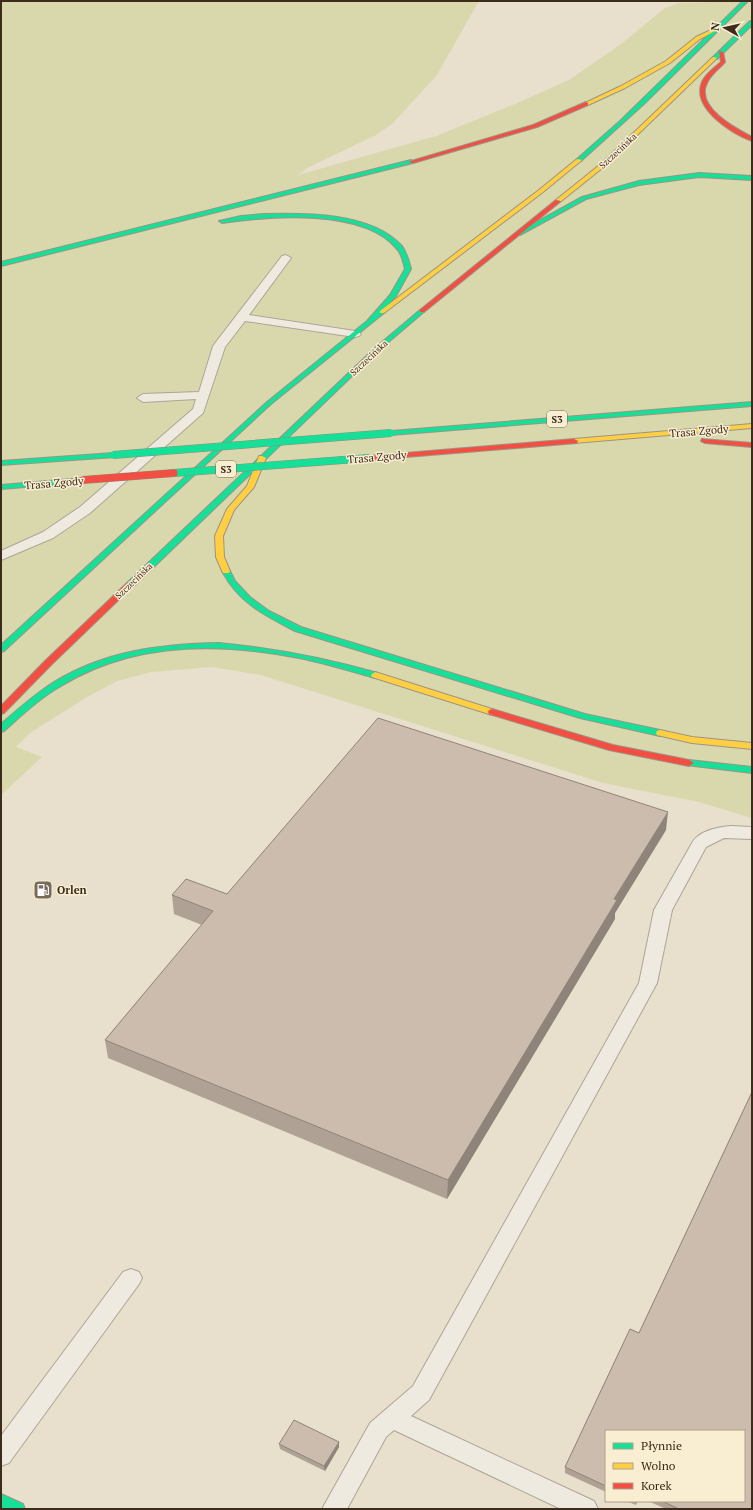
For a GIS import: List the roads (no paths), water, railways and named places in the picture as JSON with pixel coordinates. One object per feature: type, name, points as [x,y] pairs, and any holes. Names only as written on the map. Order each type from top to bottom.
[{"type":"main road","name":"Szczecińska","points":[[1,649],[269,402],[356,334],[370,321],[571,167],[694,54],[715,30],[746,1]]},
{"type":"main road","name":"Szczecińska","points":[[1,711],[49,662],[262,458],[396,333],[604,164],[752,22]]},
{"type":"main road","points":[[1,264],[381,170],[480,143],[535,126],[581,107],[623,87],[668,62],[698,38],[715,30]]},
{"type":"main road","points":[[721,52],[723,62],[703,86],[704,102],[714,115],[752,139]]},
{"type":"main road","points":[[518,234],[584,198],[639,183],[699,175],[752,178]]},
{"type":"main road","points":[[211,224],[226,220],[266,216],[306,216],[368,227],[384,235],[394,242],[403,253],[408,269],[394,296],[370,321]]},
{"type":"main road","name":"Trasa Zgody","points":[[1,464],[752,404]]},
{"type":"main road","name":"Trasa Zgody","points":[[1,487],[752,426]]},
{"type":"main road","points":[[694,441],[752,445]]},
{"type":"main road","points":[[520,445],[678,442]]},
{"type":"main road","points":[[1,457],[70,458]]},
{"type":"main road","points":[[262,458],[250,487],[227,516],[219,536],[220,556],[229,578],[242,594],[259,609],[298,628],[583,716],[692,740],[752,746]]},
{"type":"main road","points":[[1,729],[45,691],[68,677],[92,666],[145,650],[184,645],[225,644],[255,646],[314,658],[539,726],[650,757],[701,766],[752,770]]},
{"type":"main road","points":[[1,1500],[18,1509]]},
{"type":"lane","points":[[1,556],[48,535],[85,510],[199,410],[219,346],[286,258]]},
{"type":"lane","points":[[242,317],[356,334]]},
{"type":"lane","points":[[143,398],[204,395]]},
{"type":"lane","points":[[334,1509],[378,1430],[421,1393],[648,983],[663,910],[700,843],[709,835],[723,832],[752,833]]},
{"type":"lane","points":[[1,1455],[131,1278]]},
{"type":"lane","points":[[392,1418],[586,1509]]},
{"type":"place","name":"Orlen","points":[[43,890]]}]
